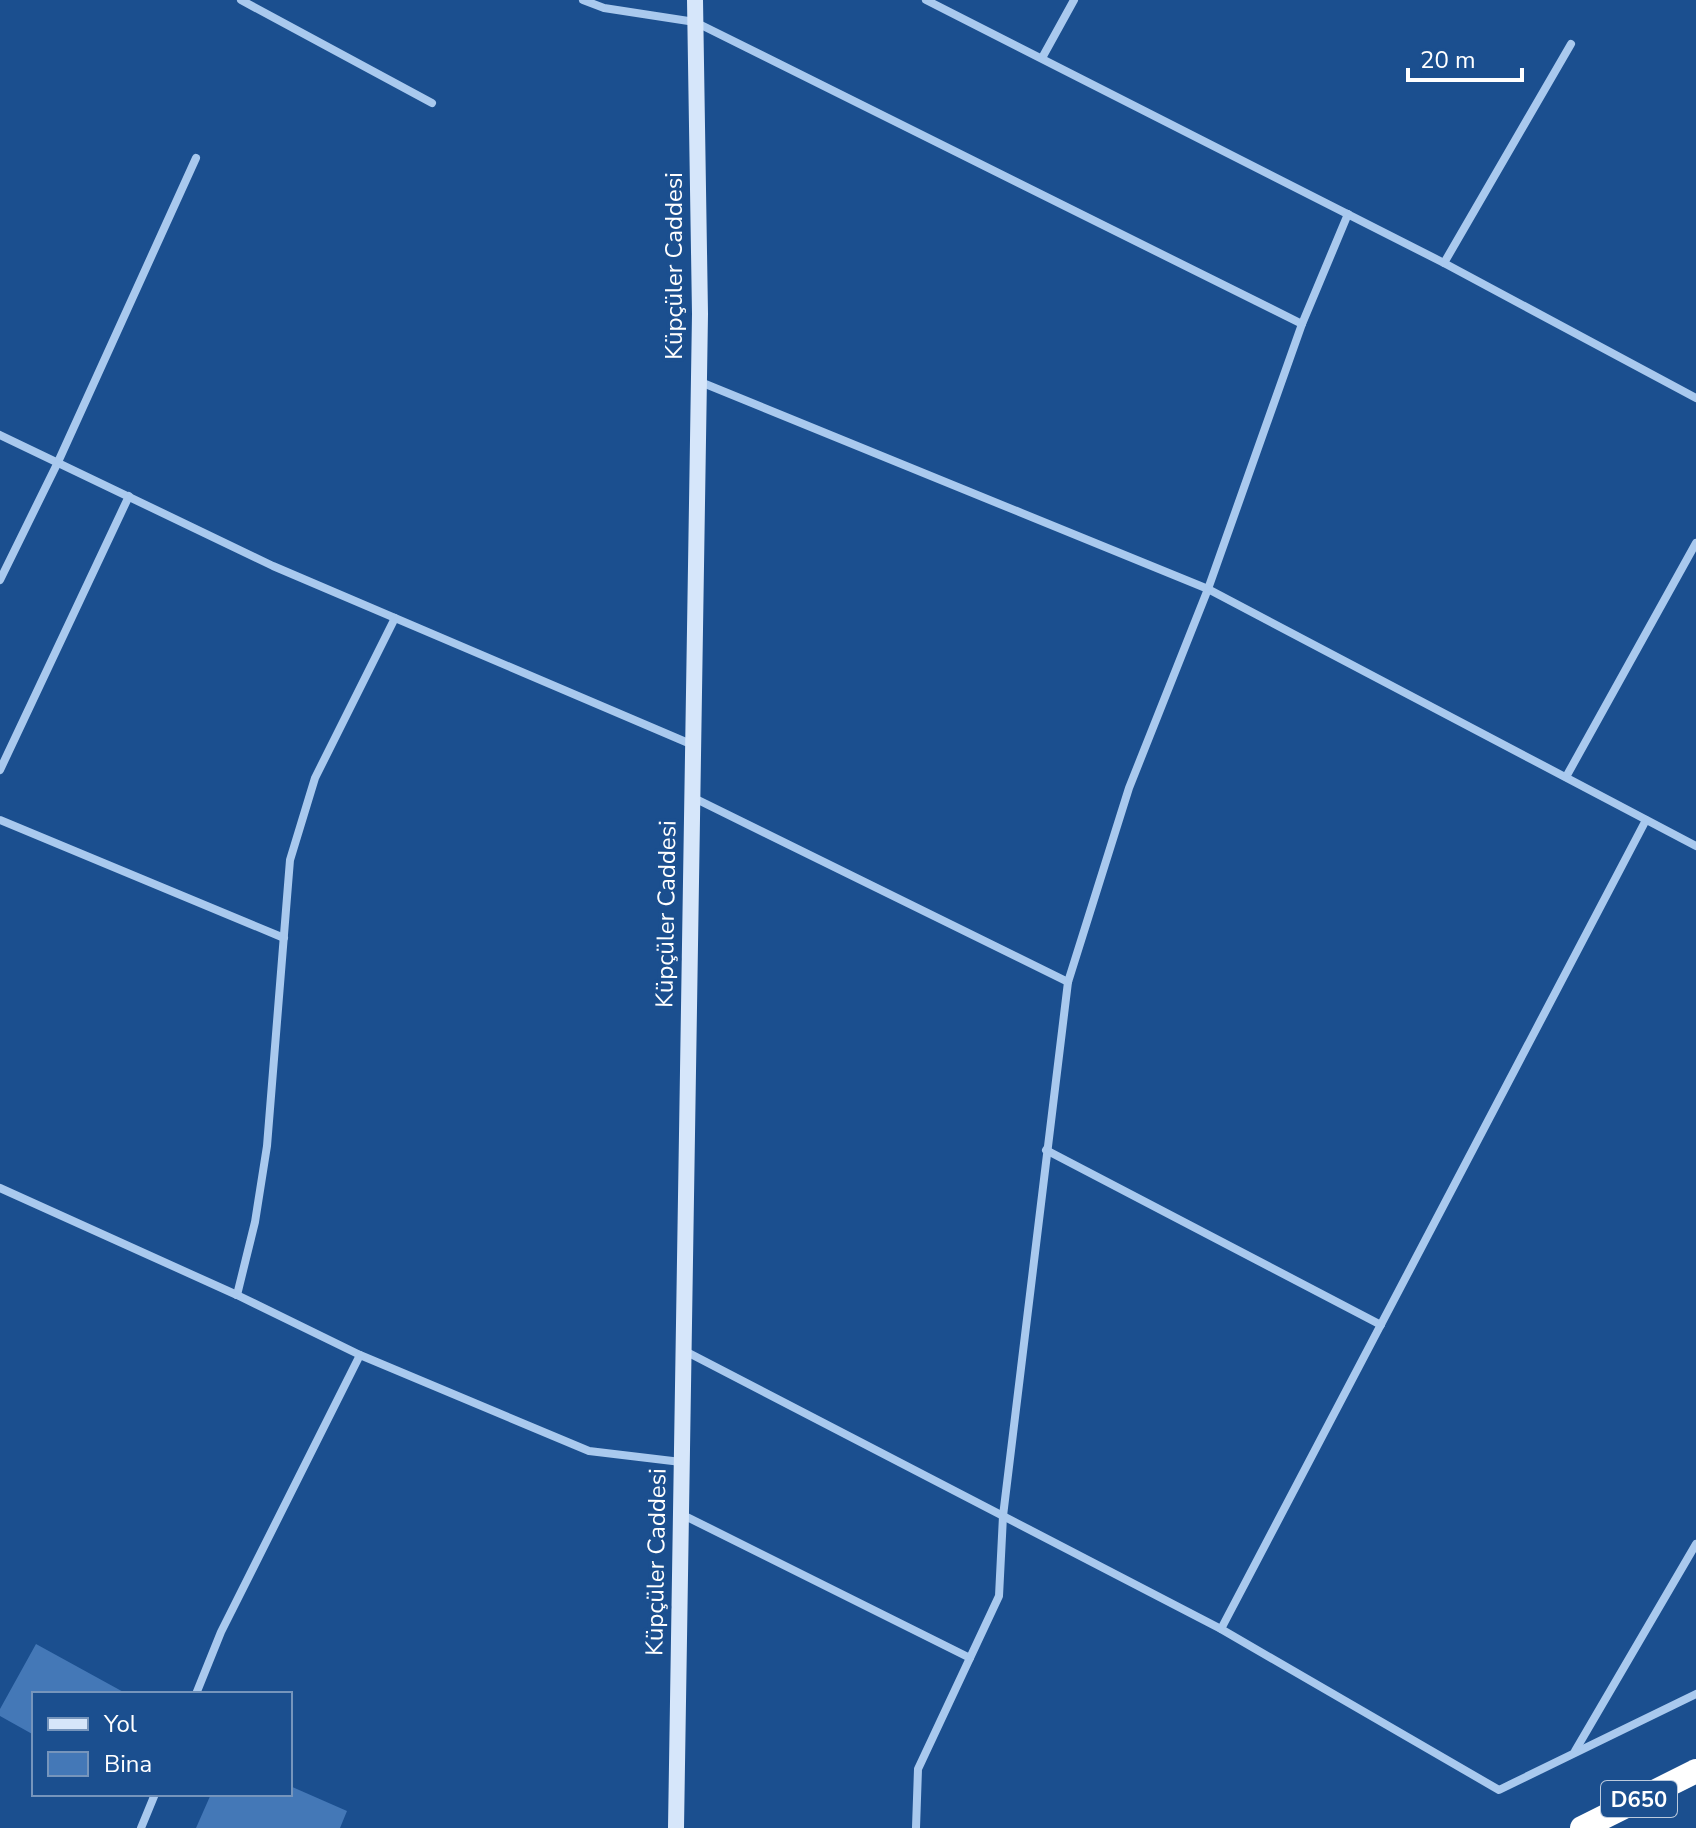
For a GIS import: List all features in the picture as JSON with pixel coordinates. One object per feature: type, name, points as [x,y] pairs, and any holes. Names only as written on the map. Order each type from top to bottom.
[{"type":"highway","name":"D650","points":[[1582,1828],[1696,1771]]},
{"type":"street","points":[[241,0],[432,103]]},
{"type":"street","points":[[583,0],[604,8],[695,22],[1302,324]]},
{"type":"street","name":"Küpçüler Caddesi","points":[[676,1828],[698,381],[695,0]]},
{"type":"street","points":[[926,0],[1444,263],[1696,398]]},
{"type":"street","points":[[1042,58],[1074,0]]},
{"type":"street","points":[[1444,263],[1571,44]]},
{"type":"street","points":[[0,580],[58,462],[196,158]]},
{"type":"street","points":[[916,1828],[918,1769],[999,1596],[1003,1516],[1068,982],[1129,788],[1208,589],[1302,324],[1348,214]]},
{"type":"street","points":[[698,381],[1208,589],[1696,846]]},
{"type":"street","points":[[0,435],[273,566],[693,745]]},
{"type":"street","points":[[0,770],[129,496]]},
{"type":"street","points":[[1566,777],[1696,543]]},
{"type":"street","points":[[237,1295],[255,1222],[267,1146],[290,860],[315,778],[395,618]]},
{"type":"street","points":[[692,797],[1068,982]]},
{"type":"street","points":[[0,820],[284,938]]},
{"type":"street","points":[[1221,1629],[1646,820]]},
{"type":"street","points":[[1046,1150],[1381,1325]]},
{"type":"street","points":[[0,1188],[237,1295],[360,1355],[589,1451],[681,1462]]},
{"type":"street","points":[[683,1350],[1221,1629],[1499,1790],[1696,1694]]},
{"type":"street","points":[[197,1692],[221,1632],[360,1355]]},
{"type":"street","points":[[680,1514],[970,1658]]},
{"type":"street","points":[[1574,1753],[1696,1544]]},
{"type":"street","points":[[141,1828],[154,1796]]},
{"type":"building","points":[[36,1644],[123,1692],[32,1692],[32,1734],[0,1716],[0,1709]]},
{"type":"building","points":[[292,1787],[347,1811],[340,1828],[196,1828],[210,1796],[292,1796]]}]
